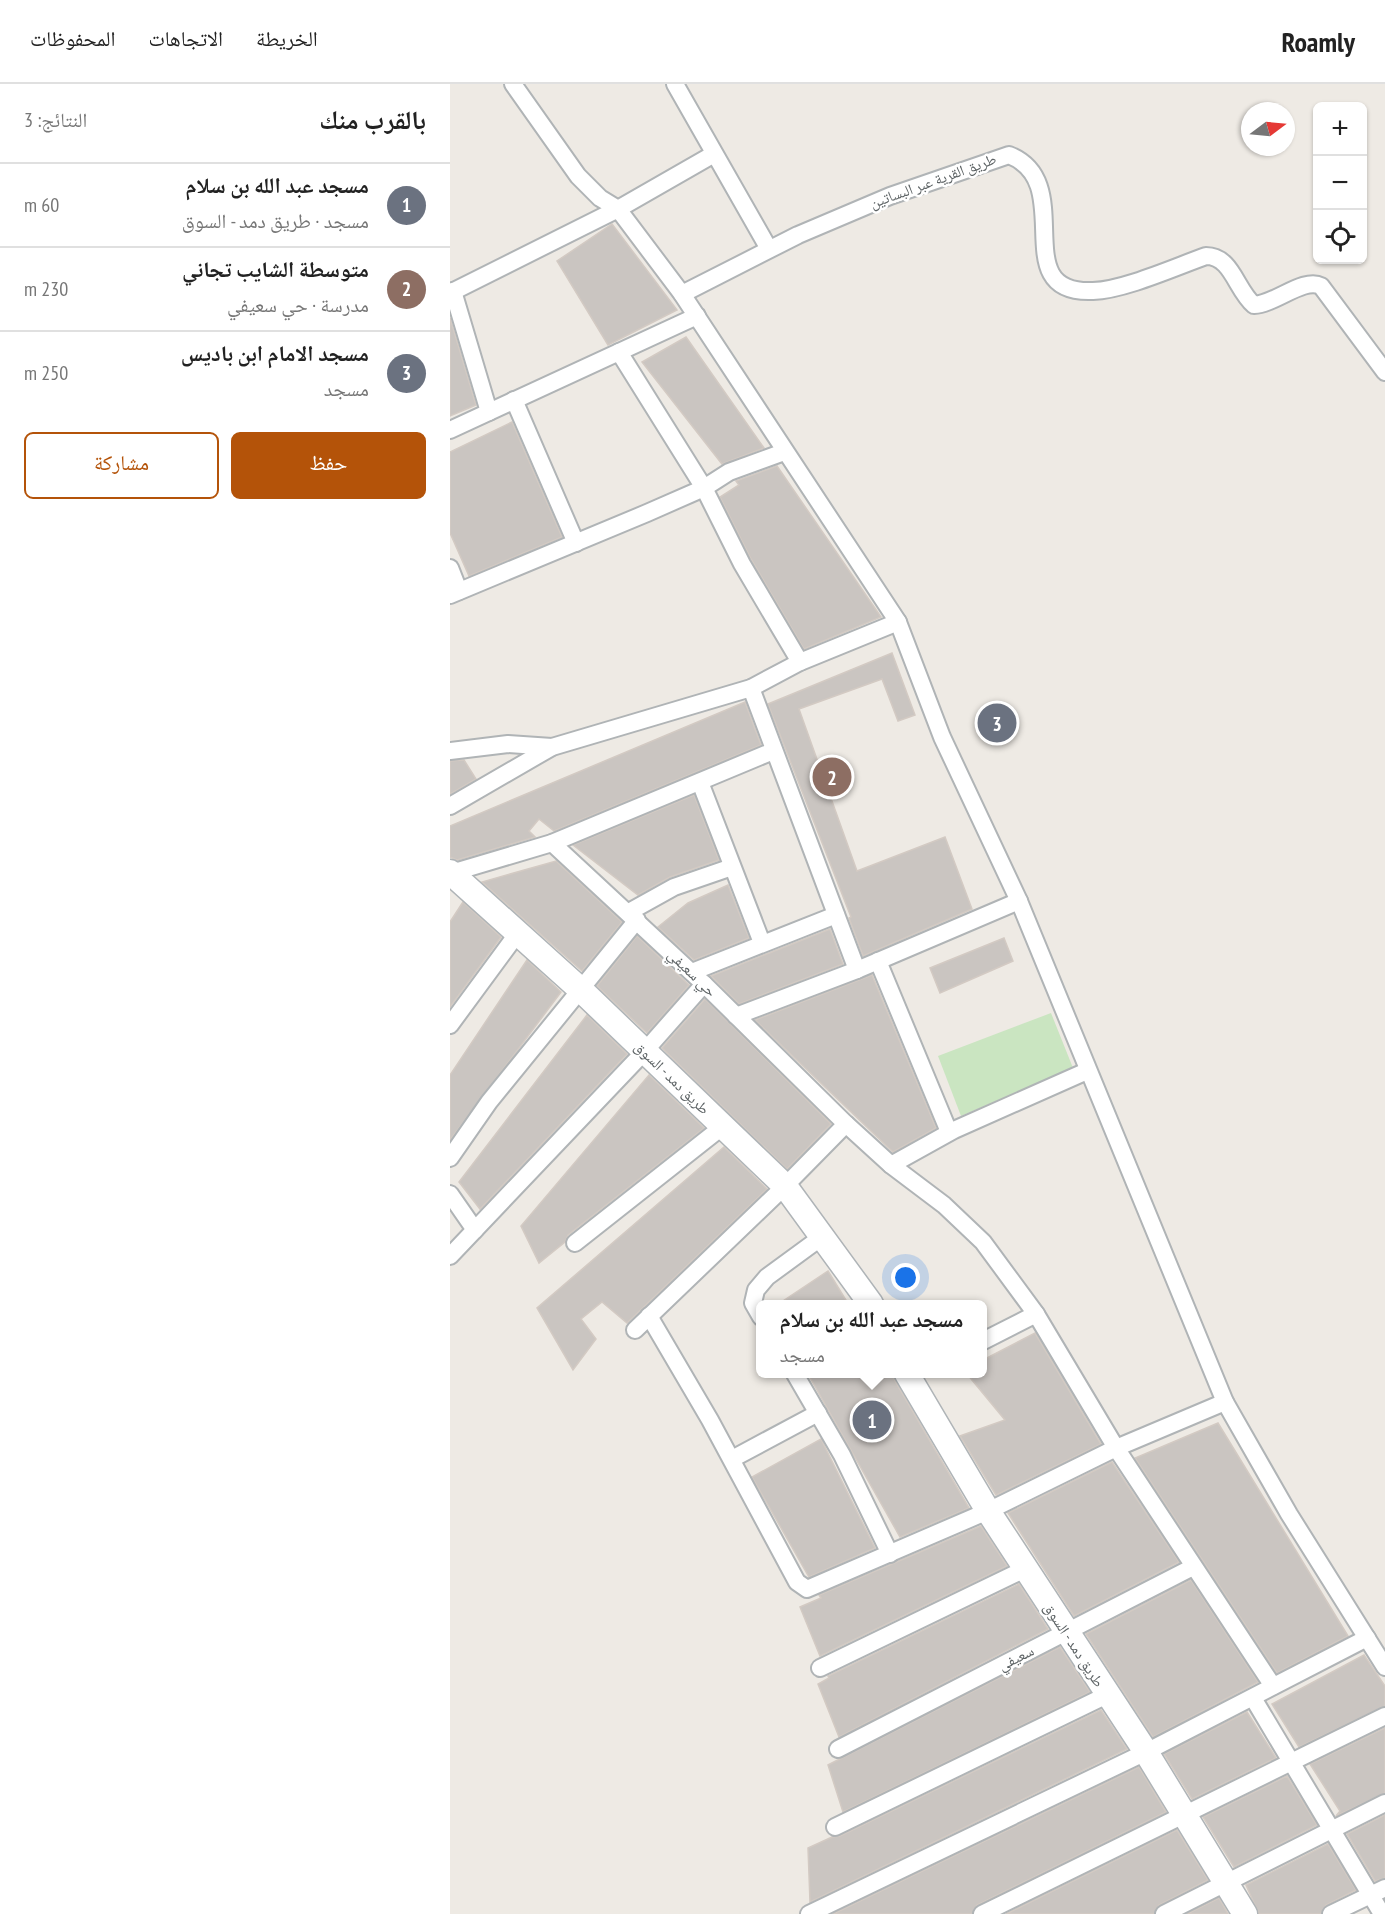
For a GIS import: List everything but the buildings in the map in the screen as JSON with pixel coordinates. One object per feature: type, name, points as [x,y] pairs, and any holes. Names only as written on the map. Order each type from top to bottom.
[{"type":"main road","name":"طريق دمد - السوق","points":[[452,878],[581,990],[785,1186],[868,1300]]},
{"type":"main road","name":"طريق دمد - السوق","points":[[914,1378],[988,1511],[1065,1632],[1146,1752],[1245,1914]]},
{"type":"street","points":[[513,84],[578,176],[600,198],[618,209],[682,294],[784,452],[862,563],[898,622],[942,736],[1018,900],[1225,1402],[1289,1514],[1385,1667]]},
{"type":"street","points":[[675,84],[769,249]]},
{"type":"street","points":[[489,412],[452,292],[618,209],[714,154]]},
{"type":"street","name":"طريق القرية عبر البساتين","points":[[682,294],[769,249],[890,196],[1009,155],[1020,159],[1039,188],[1045,207],[1043,243],[1047,262],[1051,275],[1066,289],[1094,291],[1206,256],[1215,256],[1223,259],[1245,298],[1254,305],[1266,304],[1308,283],[1321,286],[1385,372]]},
{"type":"street","points":[[450,430],[697,316]]},
{"type":"street","points":[[619,352],[704,488],[742,564],[800,662]]},
{"type":"street","points":[[514,400],[576,543]]},
{"type":"street","points":[[450,568],[455,593],[704,488],[729,472],[784,452]]},
{"type":"street","points":[[450,806],[552,747],[751,688],[800,662],[898,622]]},
{"type":"street","points":[[751,688],[773,752],[857,970]]},
{"type":"street","points":[[450,751],[508,744],[552,747]]},
{"type":"street","points":[[452,878],[552,843],[773,752]]},
{"type":"street","points":[[700,782],[762,944]]},
{"type":"street","name":"حي سعيفي","points":[[552,843],[698,978],[846,1124],[891,1165],[944,1205],[983,1242],[1036,1314],[1116,1448],[1273,1686]]},
{"type":"street","points":[[450,1158],[489,1102],[581,990],[633,916],[674,887],[732,867]]},
{"type":"street","points":[[736,1016],[857,970],[1018,900]]},
{"type":"street","points":[[450,1256],[644,1052],[698,978],[762,944],[836,915]]},
{"type":"street","points":[[450,1025],[517,934]]},
{"type":"street","points":[[878,961],[949,1132]]},
{"type":"street","points":[[891,1165],[949,1132],[1087,1071]]},
{"type":"street","points":[[635,1330],[846,1124]]},
{"type":"street","points":[[575,1243],[722,1127]]},
{"type":"street","points":[[450,1194],[475,1230]]},
{"type":"street","points":[[756,1308],[753,1303],[760,1284],[823,1236]]},
{"type":"street","points":[[987,1339],[1036,1314]]},
{"type":"street","points":[[649,1316],[732,1459],[802,1587],[813,1588],[988,1511],[1116,1448],[1225,1402]]},
{"type":"street","points":[[797,1378],[842,1455],[890,1554]]},
{"type":"street","points":[[732,1459],[818,1413]]},
{"type":"street","name":"سعيفي","points":[[838,1749],[1194,1567]]},
{"type":"street","points":[[820,1668],[1025,1569]]},
{"type":"street","points":[[809,1914],[1146,1752],[1367,1638]]},
{"type":"street","points":[[835,1827],[1107,1695]]},
{"type":"street","points":[[1253,1698],[1332,1829],[1378,1891],[1382,1914]]},
{"type":"street","points":[[982,1914],[1385,1716]]},
{"type":"street","points":[[1164,1914],[1385,1803]]},
{"type":"street","points":[[1331,1914],[1378,1891]]},
{"type":"green space","points":[[1051,1013],[1073,1068],[961,1116],[938,1056]]},
{"type":"place","name":"مسجد الامام ابن باديس","points":[[997,723]]},
{"type":"place","name":"متوسطة الشايب تجاني","points":[[832,777]]},
{"type":"place","name":"مسجد عبد الله بن سلام","points":[[872,1420]]}]
